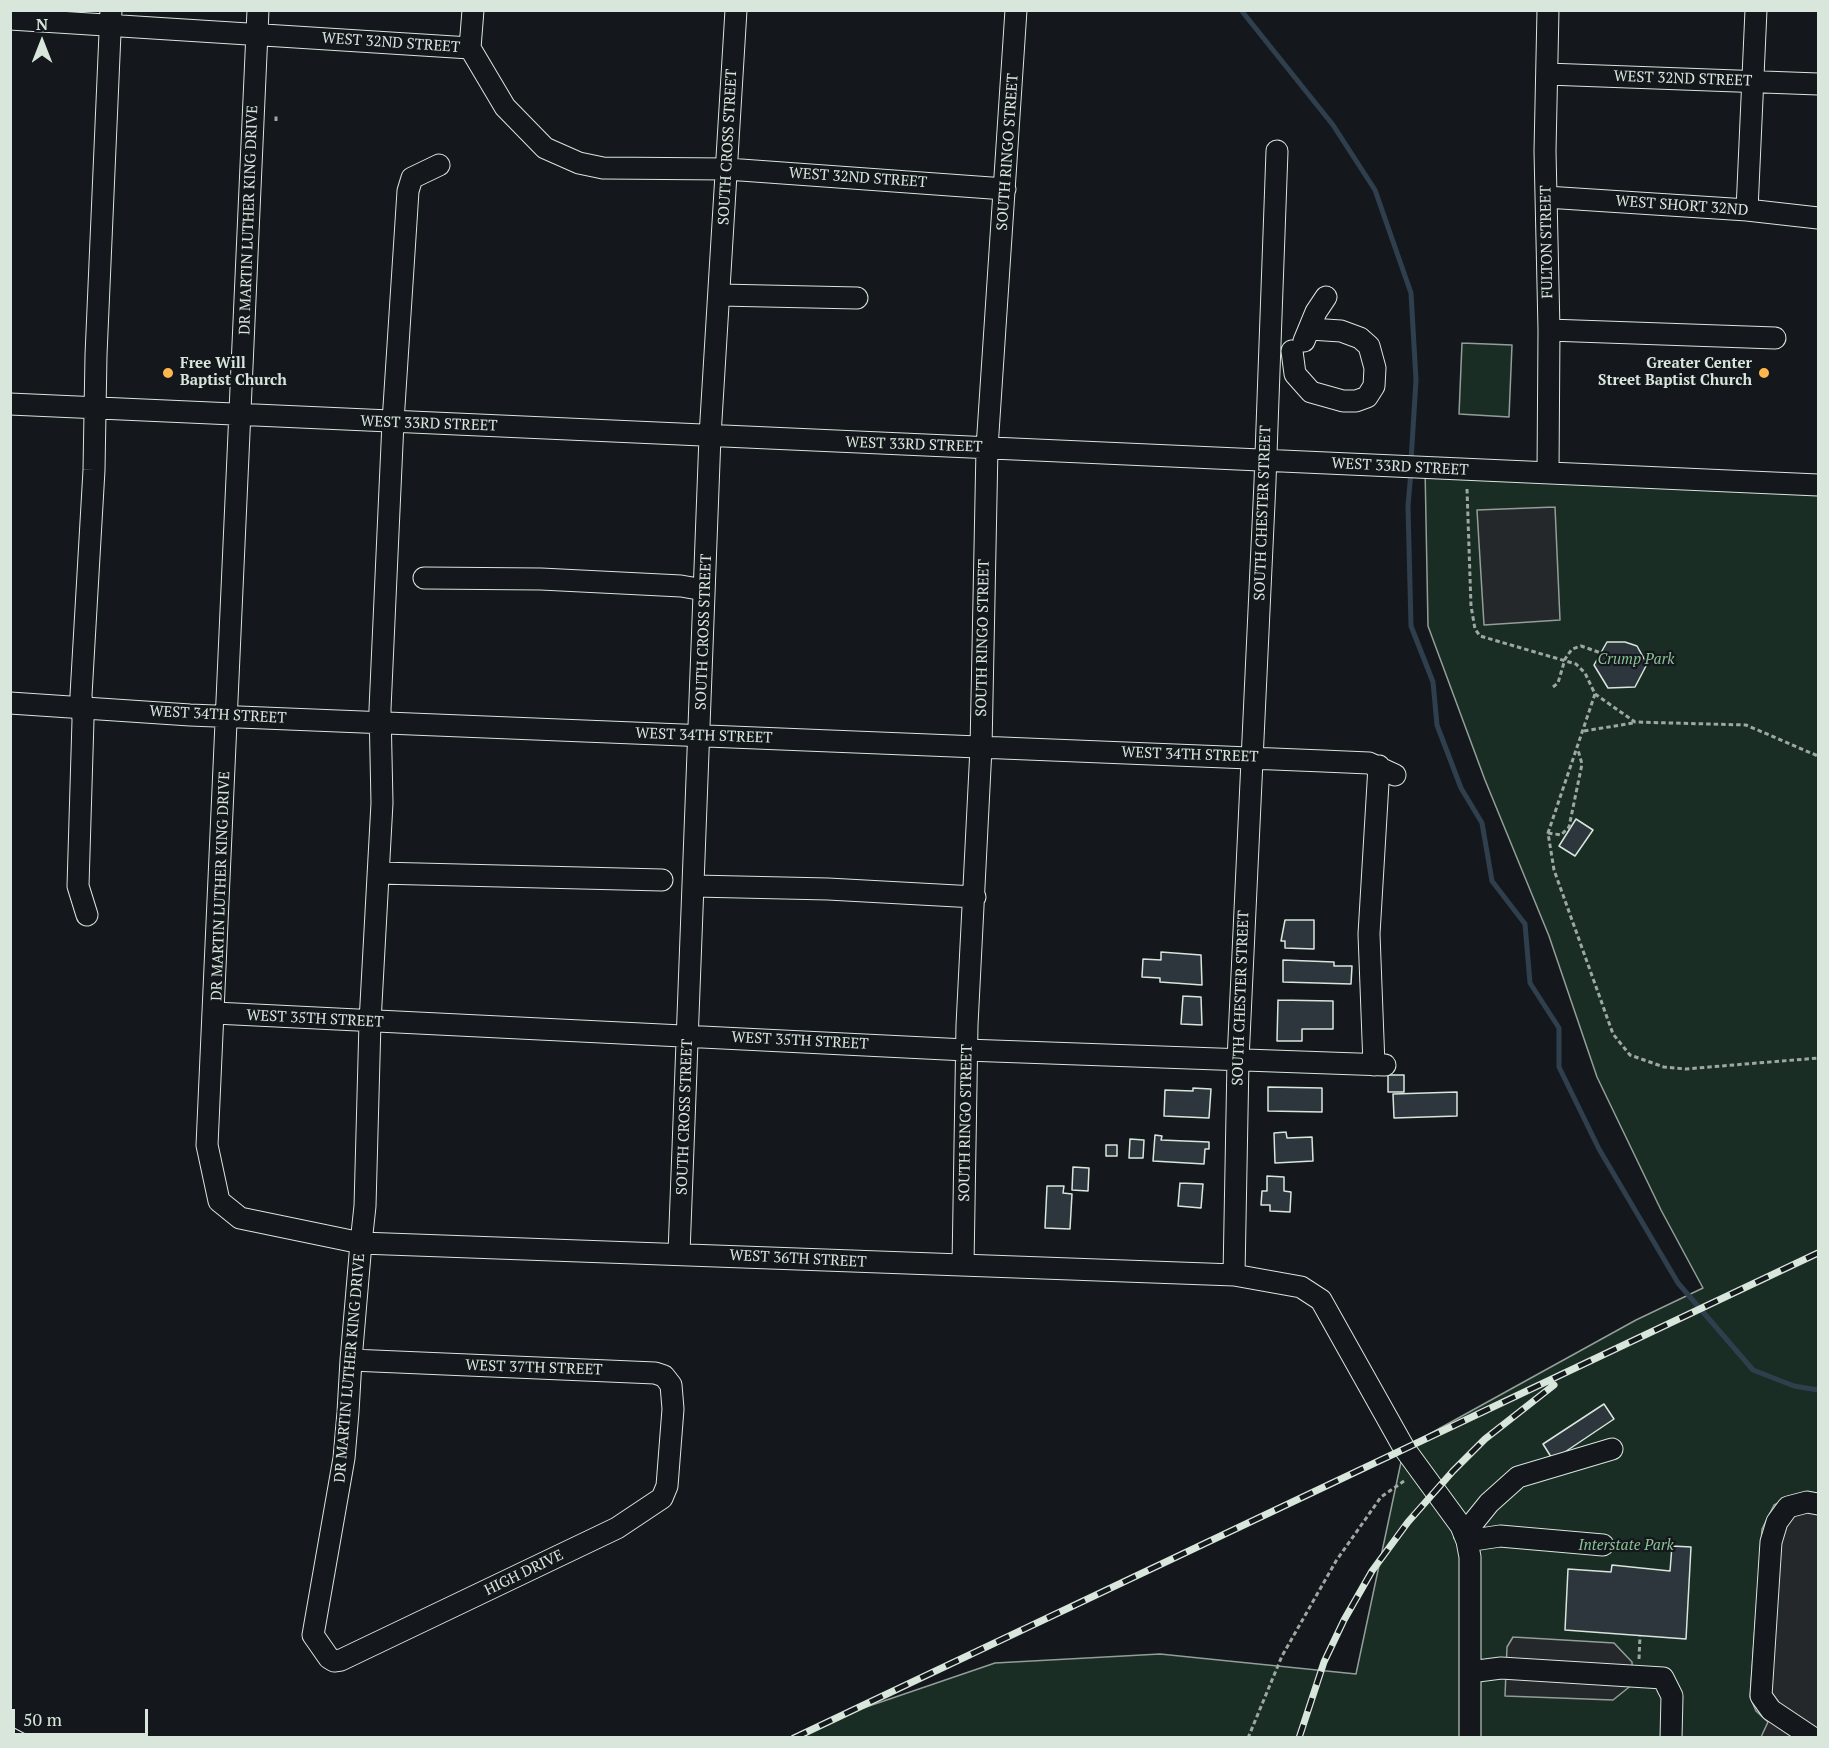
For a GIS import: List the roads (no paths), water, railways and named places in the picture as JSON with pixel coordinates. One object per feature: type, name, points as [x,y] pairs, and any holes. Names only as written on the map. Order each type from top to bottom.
[{"type":"street","name":"DR MARTIN LUTHER KING DRIVE","points":[[258,10],[215,1013],[207,1145],[219,1201],[240,1218],[361,1243],[344,1458],[313,1635],[318,1646]]},
{"type":"street","points":[[470,48],[473,10]]},
{"type":"street","name":"SOUTH CROSS STREET","points":[[679,1253],[695,886],[696,764],[700,735],[710,436],[736,10]]},
{"type":"street","name":"SOUTH RINGO STREET","points":[[963,1265],[966,1050],[981,748],[987,448],[1016,10]]},
{"type":"street","name":"FULTON STREET","points":[[1548,10],[1546,197],[1549,330],[1548,473]]},
{"type":"street","points":[[1747,210],[1756,10]]},
{"type":"street","name":"WEST 32ND STREET","points":[[10,19],[112,18],[257,34],[470,48],[505,107],[534,139],[555,154],[603,168],[727,169],[1005,189]]},
{"type":"street","points":[[87,915],[78,886],[82,708],[96,408],[96,343],[112,18]]},
{"type":"street","name":"WEST 32ND STREET","points":[[1547,74],[1818,84]]},
{"type":"street","name":"SOUTH CHESTER STREET","points":[[1234,1275],[1238,1060],[1266,460],[1268,352],[1277,151]]},
{"type":"street","points":[[361,1243],[367,1160],[370,1022],[379,873],[381,723],[393,422],[408,191],[412,178],[439,165]]},
{"type":"street","name":"WEST SHORT 32ND","points":[[1546,197],[1747,210],[1818,218]]},
{"type":"street","points":[[720,295],[857,298]]},
{"type":"street","points":[[1268,352],[1292,351],[1305,340],[1316,312],[1326,297]]},
{"type":"street","points":[[1292,351],[1295,374],[1311,392],[1343,401],[1367,397],[1374,386],[1375,368],[1369,346],[1360,338],[1341,331],[1310,329]]},
{"type":"street","points":[[1549,330],[1775,338]]},
{"type":"street","name":"WEST 33RD STREET","points":[[10,404],[1818,485]]},
{"type":"street","points":[[424,578],[541,579],[681,586],[704,590]]},
{"type":"street","name":"WEST 34TH STREET","points":[[10,703],[381,723],[1369,763],[1387,771],[1369,934],[1379,1065]]},
{"type":"street","points":[[379,873],[662,880]]},
{"type":"street","points":[[695,886],[828,889],[975,897]]},
{"type":"street","name":"WEST 35TH STREET","points":[[215,1013],[966,1050],[1379,1065]]},
{"type":"street","name":"WEST 36TH STREET","points":[[361,1243],[1234,1275]]},
{"type":"street","points":[[1234,1275],[1301,1287],[1322,1300],[1404,1448],[1466,1537],[1470,1557],[1470,1737]]},
{"type":"street","name":"WEST 37TH STREET","points":[[351,1360],[655,1372],[664,1376],[671,1385],[672,1424]]},
{"type":"street","name":"HIGH DRIVE","points":[[318,1646],[334,1660],[342,1660],[616,1528],[644,1512],[662,1498],[667,1486],[672,1424]]},
{"type":"street","points":[[1466,1537],[1489,1503],[1518,1477],[1612,1449]]},
{"type":"street","points":[[1813,1737],[1771,1710],[1761,1696],[1771,1542],[1777,1522],[1788,1508],[1807,1502],[1818,1504]]},
{"type":"street","points":[[1466,1537],[1500,1536],[1603,1545]]},
{"type":"street","points":[[1470,1672],[1501,1668],[1663,1678],[1672,1696],[1671,1737]]},
{"type":"waterway","points":[[1241,10],[1333,125],[1375,190],[1411,293],[1416,380],[1411,461]]},
{"type":"waterway","points":[[1411,471],[1408,506],[1411,626],[1433,682],[1437,725],[1461,788],[1482,823],[1492,881],[1525,924],[1530,983],[1559,1028],[1559,1067],[1599,1149],[1678,1283],[1753,1370],[1794,1386],[1818,1390]]},
{"type":"railway","points":[[794,1738],[1818,1253]]},
{"type":"railway","points":[[1299,1738],[1324,1662],[1344,1620],[1372,1571],[1408,1522],[1453,1471],[1485,1439],[1554,1385]]},
{"type":"railway","points":[[10,1729],[27,1738]]},
{"type":"place","name":"Free Will Baptist Church","points":[[168,373]]},
{"type":"place","name":"Greater Center Street Baptist Church","points":[[1764,373]]},
{"type":"park label","name":"Crump Park","points":[[1636,660]]},
{"type":"park label","name":"Interstate Park","points":[[1626,1546]]}]
